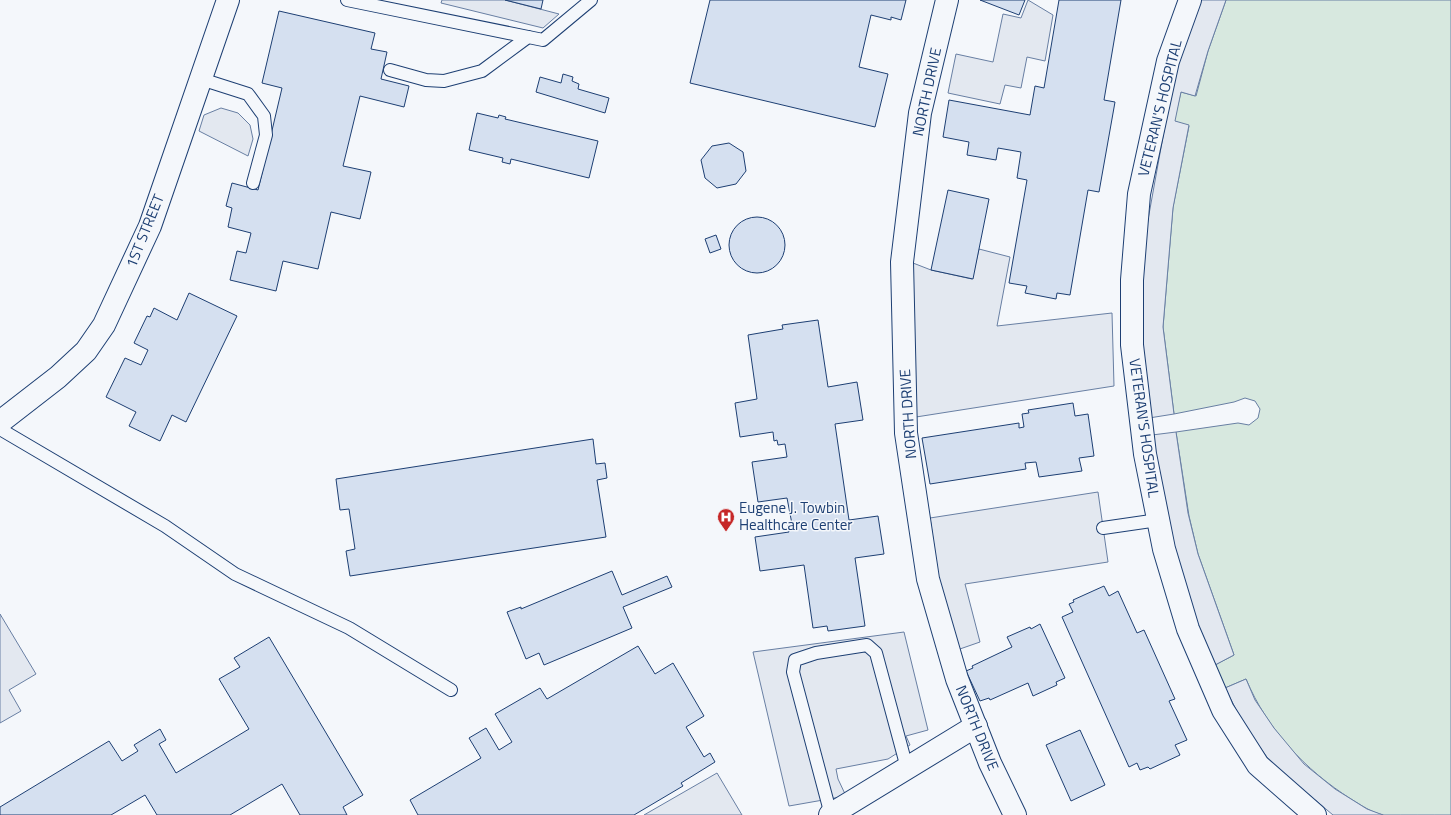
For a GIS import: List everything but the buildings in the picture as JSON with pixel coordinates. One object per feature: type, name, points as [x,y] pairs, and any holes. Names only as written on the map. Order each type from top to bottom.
[{"type":"street","name":"1ST STREET","points":[[0,422],[58,377],[86,351],[104,325],[150,226],[228,0]]},
{"type":"street","name":"NORTH DRIVE","points":[[947,0],[920,113],[902,262],[906,433],[928,579],[957,679],[1015,815]]},
{"type":"street","name":"VETERAN'S HOSPITAL","points":[[1190,0],[1168,61],[1140,194],[1132,280],[1133,359],[1145,454],[1164,549],[1188,629],[1223,710],[1258,765],[1315,815]]},
{"type":"street","points":[[840,813],[907,768],[976,726]]},
{"type":"lane","points":[[347,0],[543,40],[591,0]]},
{"type":"lane","points":[[390,70],[426,80],[444,81],[482,71],[528,37]]},
{"type":"lane","points":[[201,79],[248,94],[264,116],[266,135],[253,183]]},
{"type":"lane","points":[[0,429],[165,526],[235,574],[349,628],[452,690]]},
{"type":"lane","points":[[1103,528],[1158,520]]},
{"type":"lane","points":[[840,813],[793,672],[796,660],[816,653],[867,646],[876,654],[907,768]]},
{"type":"shaded area","points":[[442,0],[505,0],[559,14],[543,28],[441,3]]},
{"type":"shaded area","points":[[1028,0],[1053,15],[1045,61],[1027,57],[1021,88],[1005,85],[1000,104],[948,93],[956,54],[993,62],[1003,14],[1021,18]]},
{"type":"shaded area","points":[[1200,0],[1226,0],[1208,51],[1195,96],[1181,92],[1175,121],[1189,125],[1173,208],[1163,327],[1174,414],[1149,418],[1141,340],[1142,283],[1146,231],[1173,81]]},
{"type":"shaded area","points":[[1226,0],[1451,0],[1451,815],[1384,815],[1371,811],[1351,799],[1318,775],[1289,747],[1265,715],[1246,679],[1225,688],[1215,665],[1234,655],[1198,554],[1189,516],[1176,432],[1238,423],[1249,425],[1258,418],[1260,409],[1255,401],[1245,398],[1234,402],[1174,414],[1163,327],[1173,207],[1189,126],[1174,121],[1181,92],[1196,96],[1208,51]]},
{"type":"shaded area","points":[[221,108],[238,113],[250,125],[253,139],[248,156],[199,131],[204,115]]},
{"type":"shaded area","points":[[979,249],[1010,257],[997,326],[1112,313],[1114,386],[916,417],[909,307],[913,263],[931,270],[972,279]]},
{"type":"shaded area","points":[[1176,432],[1188,513],[1198,554],[1234,655],[1215,665],[1189,603],[1168,532],[1152,435]]},
{"type":"shaded area","points":[[1098,492],[1108,562],[965,584],[980,642],[957,650],[940,588],[930,518]]},
{"type":"shaded area","points":[[0,614],[36,674],[9,690],[21,711],[0,723]]},
{"type":"shaded area","points":[[904,632],[928,730],[906,736],[910,745],[888,759],[836,769],[838,779],[846,796],[789,806],[753,652]]},
{"type":"shaded area","points":[[1246,679],[1255,700],[1274,728],[1304,764],[1335,789],[1367,809],[1383,815],[1333,815],[1271,763],[1243,723],[1225,688]]},
{"type":"shaded area","points":[[717,773],[742,815],[644,815]]},
{"type":"place","name":"Eugene J. Towbin Healthcare Center","points":[[726,532]]}]
